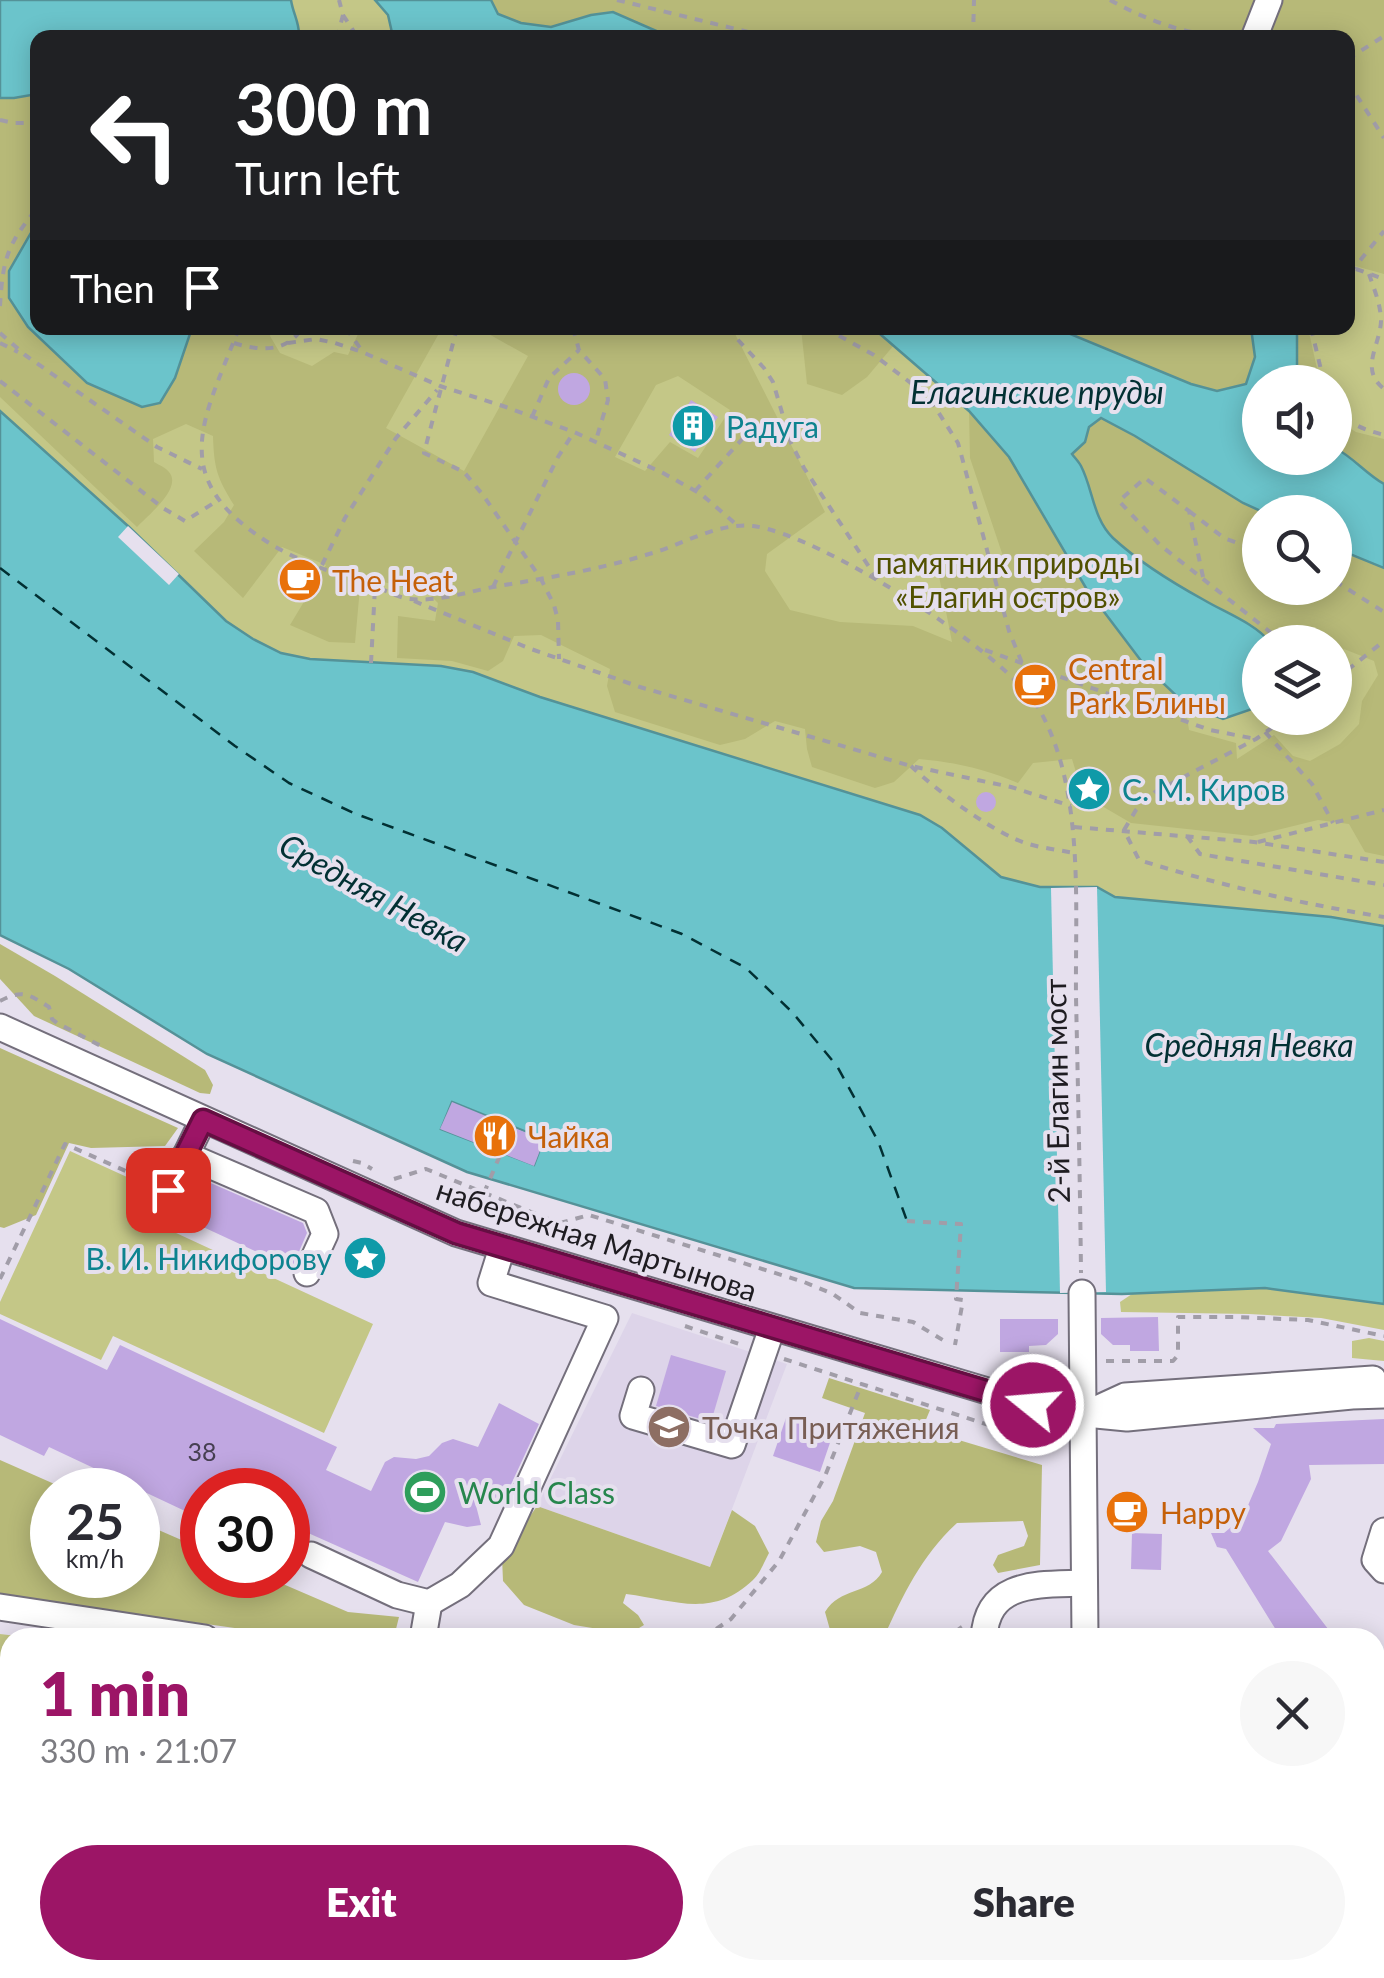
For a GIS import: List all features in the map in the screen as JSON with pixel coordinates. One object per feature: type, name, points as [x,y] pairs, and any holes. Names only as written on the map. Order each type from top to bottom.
[{"type":"street","points":[[1257,30],[1269,0]]},
{"type":"street","name":"набережная Мартынова","points":[[0,1027],[456,1233],[1055,1412],[1083,1415]]},
{"type":"street","points":[[168,1190],[203,1120]]},
{"type":"street","points":[[186,1154],[316,1211],[325,1234],[307,1274]]},
{"type":"street","points":[[311,1555],[397,1595],[428,1604],[460,1585],[501,1546],[605,1318],[491,1283],[502,1248]]},
{"type":"street","points":[[1082,1306],[1085,1628]]},
{"type":"street","points":[[641,1390],[633,1416],[732,1445],[772,1328]]},
{"type":"street","points":[[1083,1415],[1125,1396],[1351,1387],[1384,1379]]},
{"type":"street","points":[[1351,1387],[1384,1396]]},
{"type":"street","points":[[1384,1532],[1376,1560],[1384,1570]]},
{"type":"street","points":[[977,1628],[1008,1592],[1029,1584],[1084,1582]]},
{"type":"street","points":[[424,1628],[428,1604]]},
{"type":"street","points":[[0,1607],[139,1628]]},
{"type":"path","points":[[339,0],[353,30]]},
{"type":"path","points":[[617,0],[740,30]]},
{"type":"path","points":[[972,30],[974,0]]},
{"type":"path","points":[[1110,0],[1137,15],[1183,30]]},
{"type":"path","points":[[339,30],[343,16]]},
{"type":"path","points":[[1355,55],[1384,36]]},
{"type":"path","points":[[1355,93],[1384,138]]},
{"type":"path","points":[[0,120],[30,123]]},
{"type":"path","points":[[0,306],[3,266],[16,233],[30,216]]},
{"type":"path","points":[[1355,262],[1384,231]]},
{"type":"path","points":[[1355,269],[1384,279]]},
{"type":"path","points":[[1369,274],[1381,324],[1372,352],[1372,376],[1384,389]]},
{"type":"path","points":[[0,334],[157,447],[202,468]]},
{"type":"path","points":[[236,335],[208,412],[202,437],[202,468],[207,484],[232,517],[282,552],[640,687],[911,766],[1012,787],[1071,806]]},
{"type":"path","points":[[288,344],[296,335]]},
{"type":"path","points":[[352,335],[362,352]]},
{"type":"path","points":[[454,335],[424,453],[464,472],[541,578],[558,620],[559,659]]},
{"type":"path","points":[[574,335],[579,350],[604,379],[608,400],[596,442]]},
{"type":"path","points":[[733,335],[773,382],[788,433],[804,468],[880,582]]},
{"type":"path","points":[[838,335],[874,355],[928,396],[958,443],[1004,613],[1022,663]]},
{"type":"path","points":[[1314,335],[1320,365]]},
{"type":"path","points":[[234,342],[253,349],[269,349],[316,339],[362,352],[440,386],[596,442],[696,492],[738,526]]},
{"type":"path","points":[[0,342],[25,355]]},
{"type":"path","points":[[532,417],[549,378],[579,350]]},
{"type":"path","points":[[0,381],[185,521],[218,501]]},
{"type":"path","points":[[321,566],[345,518],[396,438],[440,386]]},
{"type":"path","points":[[1352,422],[1384,435]]},
{"type":"path","points":[[696,492],[745,436],[766,431],[788,433]]},
{"type":"path","points":[[493,587],[574,432]]},
{"type":"path","points":[[1242,544],[1224,538],[1145,478],[1119,501],[1160,545],[1262,625]]},
{"type":"path","points":[[1188,510],[1203,577]]},
{"type":"path","points":[[410,599],[441,597],[616,564],[714,531],[755,526],[812,546],[880,582],[981,649],[1210,730],[1256,739]]},
{"type":"path","points":[[371,663],[375,587]]},
{"type":"path","points":[[1352,592],[1384,612]]},
{"type":"path","points":[[1352,666],[1384,641]]},
{"type":"path","name":"2-й Елагин мост","points":[[981,649],[1038,706],[1058,753],[1071,806],[1082,1306]]},
{"type":"path","points":[[1124,830],[1136,810],[1155,792],[1262,735]]},
{"type":"path","points":[[1269,735],[1312,784],[1334,822]]},
{"type":"path","points":[[911,766],[1016,840],[1074,853]]},
{"type":"path","points":[[1254,842],[1384,810]]},
{"type":"path","points":[[1074,827],[1254,842],[1384,862]]},
{"type":"path","points":[[1124,830],[1139,860],[1334,909],[1384,917]]},
{"type":"path","points":[[1187,836],[1200,854],[1384,885]]},
{"type":"path","points":[[0,1279],[65,1144],[168,1190]]},
{"type":"path","points":[[484,1193],[501,1153]]},
{"type":"path","points":[[386,1182],[426,1169],[580,1232]]},
{"type":"path","points":[[560,1224],[588,1215],[804,1282],[833,1294],[860,1313],[912,1322],[946,1342]]},
{"type":"path","points":[[907,1222],[961,1224],[956,1300],[962,1300],[954,1344]]},
{"type":"path","points":[[1098,1361],[1173,1361],[1178,1355],[1178,1317],[1308,1320],[1384,1336]]},
{"type":"path","points":[[718,1628],[731,1619],[779,1560],[826,1476],[862,1383]]},
{"type":"shaded area","name":"Точка Притяжения","points":[[632,1313],[787,1364],[710,1567],[537,1506]]},
{"type":"green space","name":"памятник природы «Елагин остров»","points":[[0,0],[1384,0],[1384,926],[1331,917],[1115,897],[1097,887],[1040,887],[1001,877],[942,828],[920,815],[540,697],[473,672],[441,666],[310,659],[281,653],[226,621],[0,411]]},
{"type":"green space","points":[[491,0],[1384,0],[1384,274],[1355,266],[1355,30],[652,30],[613,12],[551,27],[521,23],[498,14]]},
{"type":"green space","points":[[30,95],[30,335],[40,335],[142,406],[160,403],[175,378],[190,335],[270,335],[280,353],[312,366],[334,352],[348,355],[358,335],[438,335],[386,428],[464,471],[528,356],[490,335],[736,335],[825,512],[767,554],[765,571],[790,610],[840,622],[913,626],[952,642],[939,576],[966,566],[1008,571],[970,458],[969,411],[1009,457],[1086,588],[1145,666],[1185,704],[1189,730],[1236,743],[1237,759],[1274,735],[1293,756],[1310,761],[1352,735],[1359,724],[1362,701],[1378,675],[1374,661],[1352,652],[1352,625],[1249,625],[1168,579],[1123,547],[1106,530],[1085,475],[1071,454],[1084,442],[1089,427],[1102,418],[1242,500],[1242,605],[1352,605],[1352,555],[1384,568],[1384,856],[1365,852],[1349,824],[1318,820],[1252,836],[1131,823],[1083,795],[1072,759],[1033,763],[1018,783],[969,767],[919,759],[894,782],[875,788],[812,767],[805,729],[775,721],[745,739],[720,745],[615,712],[607,686],[610,669],[541,635],[514,636],[503,661],[488,671],[452,661],[397,658],[398,616],[435,621],[438,603],[429,594],[361,576],[355,643],[329,642],[290,625],[326,565],[282,547],[243,598],[194,551],[224,522],[234,505],[218,472],[213,436],[186,424],[153,439],[154,462],[169,472],[171,486],[137,527],[0,397],[0,98]],"holes":[[[678,376],[730,410],[698,458],[670,442],[645,471],[615,457],[656,385]]]},
{"type":"green space","points":[[802,335],[882,335],[894,345],[867,377],[842,395],[807,384]]},
{"type":"green space","points":[[1073,335],[1252,335],[1255,357],[1252,365],[1242,365],[1242,385],[1217,391]]},
{"type":"green space","points":[[1297,335],[1310,335],[1316,365],[1297,365]]},
{"type":"green space","points":[[1352,430],[1384,439],[1384,484],[1352,459]]},
{"type":"green space","points":[[0,944],[205,1070],[213,1085],[210,1094],[200,1093],[34,1016],[0,979]]},
{"type":"green space","points":[[0,1048],[178,1128],[165,1146],[91,1148],[69,1143],[36,1215],[0,1227]]},
{"type":"green space","points":[[70,1151],[173,1198],[161,1226],[373,1324],[324,1433],[113,1336],[101,1360],[0,1314],[0,1302]]},
{"type":"green space","points":[[1265,1288],[1384,1304],[1384,1330],[1321,1318],[1121,1312],[1120,1302],[1132,1294]]},
{"type":"green space","points":[[1352,1341],[1384,1341],[1384,1361],[1352,1358]]},
{"type":"green space","points":[[829,1378],[930,1410],[922,1429],[1042,1465],[1040,1565],[998,1573],[993,1565],[998,1555],[1024,1546],[1028,1536],[1023,1521],[957,1523],[924,1562],[888,1628],[829,1628],[825,1612],[831,1604],[870,1584],[882,1572],[876,1552],[860,1546],[824,1552],[816,1542],[865,1413],[822,1398]]},
{"type":"green space","points":[[0,1460],[30,1473],[30,1598],[160,1598],[160,1531],[180,1539],[180,1598],[310,1596],[348,1612],[399,1617],[396,1628],[234,1628],[0,1595]]},
{"type":"green space","points":[[537,1506],[710,1567],[732,1510],[755,1526],[769,1553],[753,1580],[723,1599],[692,1604],[626,1594],[623,1603],[638,1615],[644,1625],[639,1628],[574,1625],[524,1605],[503,1581],[502,1557]]},
{"type":"water","points":[[0,0],[291,0],[298,30],[30,30],[30,95],[0,98]]},
{"type":"water","points":[[375,0],[491,0],[498,14],[521,23],[551,27],[613,12],[654,30],[391,30],[388,15]]},
{"type":"water","points":[[30,234],[30,329],[9,298],[9,271]]},
{"type":"water","points":[[36,335],[190,335],[175,378],[160,403],[142,407],[87,383]]},
{"type":"water","name":"Елагинские пруды","points":[[881,335],[1073,335],[1191,384],[1217,391],[1242,385],[1242,475],[1352,475],[1352,459],[1384,484],[1384,568],[1352,555],[1352,495],[1242,495],[1242,502],[1101,418],[1089,427],[1085,442],[1072,454],[1081,466],[1106,530],[1157,572],[1249,625],[1242,625],[1242,712],[1223,719],[1185,704],[1145,666],[1086,588],[1009,457],[969,411]]},
{"type":"water","name":"Елагинские пруды","points":[[1252,335],[1297,335],[1297,365],[1252,365]]},
{"type":"water","name":"Средняя Невка","points":[[0,411],[226,621],[281,653],[310,659],[441,666],[473,672],[540,697],[920,815],[942,828],[1001,877],[1040,887],[1097,887],[1115,897],[1331,917],[1384,926],[1384,1304],[1265,1288],[1122,1294],[854,1288],[467,1172],[207,1054],[69,969],[0,935]],"holes":[[[452,1102],[544,1139],[534,1165],[441,1129]]]},
{"type":"pier","points":[[128,526],[179,574],[169,585],[118,537]]},
{"type":"pier","points":[[1097,887],[1106,1292],[1060,1293],[1051,888]]},
{"type":"building","points":[[574,373],[585,378],[590,389],[585,400],[574,405],[563,400],[558,389],[563,378]]},
{"type":"building","name":"Радуга","points":[[691,400],[718,417],[695,452],[669,435]]},
{"type":"building","points":[[986,792],[996,802],[986,812],[976,802]]},
{"type":"building","points":[[452,1102],[544,1140],[534,1166],[440,1129]]},
{"type":"building","points":[[206,1181],[303,1223],[307,1233],[292,1268],[188,1220]]},
{"type":"building","points":[[1158,1317],[1159,1351],[1130,1351],[1130,1345],[1113,1345],[1101,1334],[1101,1318]]},
{"type":"building","points":[[0,1319],[107,1370],[120,1345],[337,1447],[326,1470],[371,1491],[385,1462],[394,1457],[429,1456],[442,1443],[453,1439],[478,1447],[499,1403],[539,1424],[501,1506],[473,1494],[481,1525],[467,1527],[445,1522],[418,1582],[310,1534],[310,1468],[180,1468],[180,1509],[160,1499],[160,1468],[94,1468],[49,1447],[44,1456],[0,1435]]},
{"type":"building","points":[[1000,1319],[1058,1319],[1058,1334],[1046,1345],[1029,1346],[1029,1352],[1000,1352]]},
{"type":"building","points":[[671,1355],[726,1371],[711,1422],[656,1406]]},
{"type":"building","points":[[787,1415],[834,1431],[820,1472],[773,1456]]},
{"type":"building","points":[[1384,1419],[1384,1464],[1309,1465],[1311,1479],[1281,1541],[1268,1551],[1327,1628],[1275,1628],[1226,1549],[1217,1547],[1211,1533],[1224,1533],[1243,1517],[1271,1444],[1253,1428],[1274,1428],[1276,1424]]},
{"type":"building","points":[[1132,1533],[1162,1534],[1161,1570],[1131,1569]]},
{"type":"ferry route","points":[[0,568],[289,783],[356,814],[682,934],[746,968],[792,1012],[837,1066],[878,1141],[907,1221]]},
{"type":"place","name":"Радуга","points":[[693,426]]},
{"type":"place","name":"The Heat","points":[[300,580]]},
{"type":"place","name":"Central Park Блины","points":[[1035,685]]},
{"type":"place","name":"С. М. Киров","points":[[1089,789]]},
{"type":"place","name":"Чайка","points":[[495,1136]]},
{"type":"place","name":"В. И. Никифорову","points":[[365,1258]]},
{"type":"place","name":"Точка Притяжения","points":[[669,1427]]},
{"type":"place","name":"World Class","points":[[425,1492]]},
{"type":"place","name":"Happy","points":[[1127,1512]]},
{"type":"route","points":[[168,1190],[203,1120],[456,1233],[1033,1405]]}]
